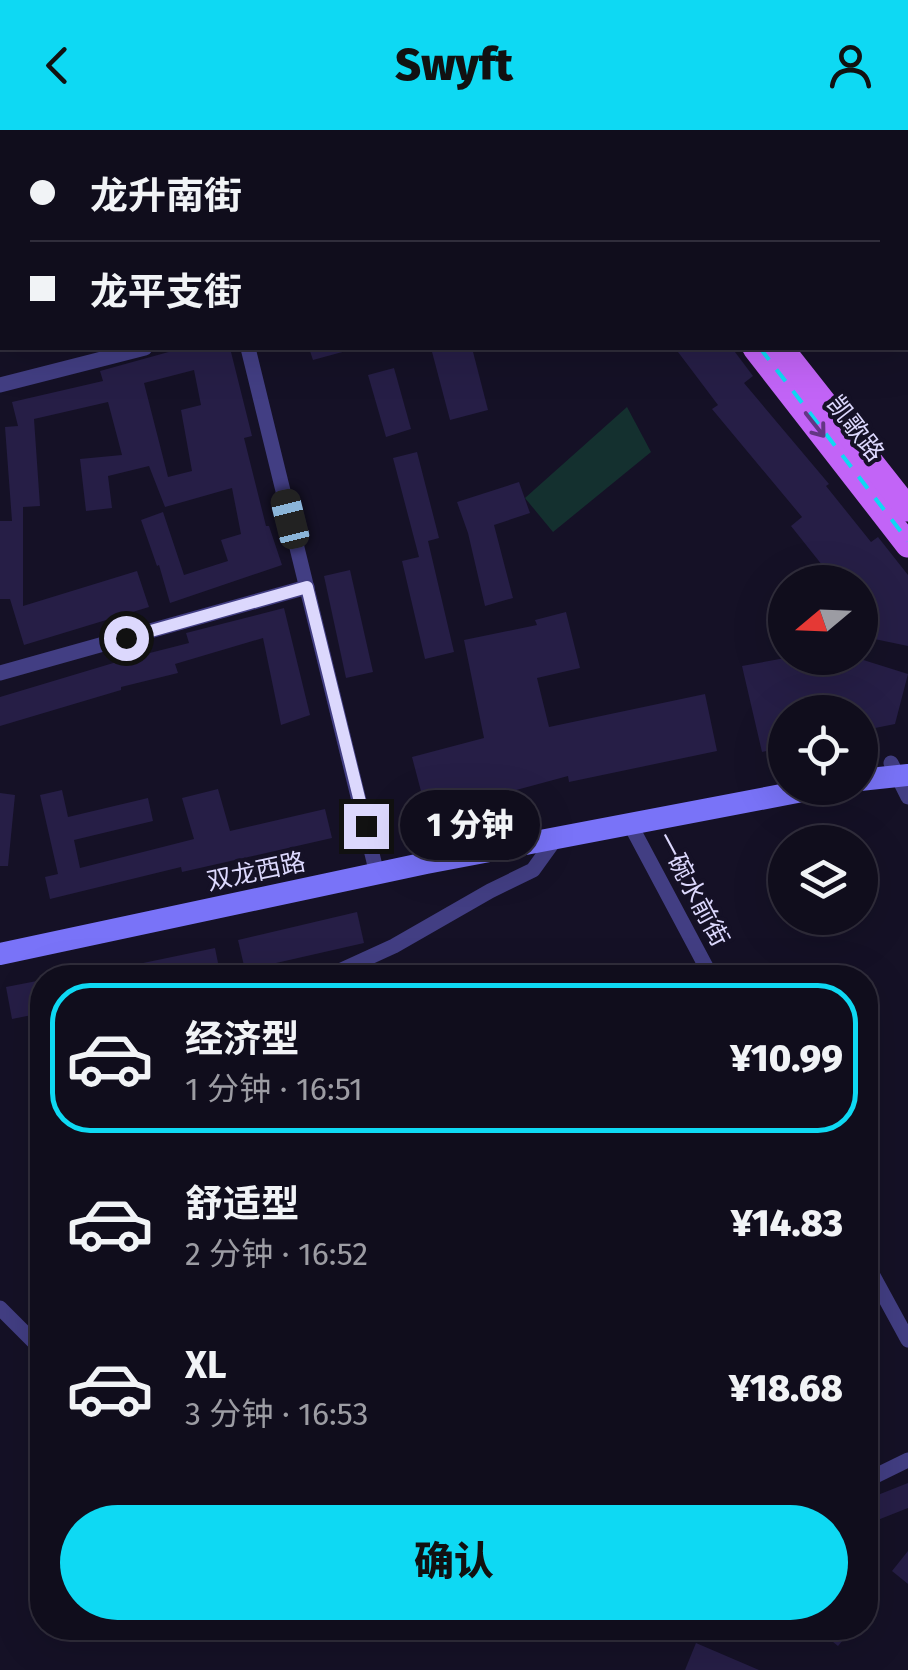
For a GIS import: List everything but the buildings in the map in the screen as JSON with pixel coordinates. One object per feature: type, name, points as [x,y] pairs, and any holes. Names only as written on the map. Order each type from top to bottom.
[{"type":"main road","name":"凯歌路","points":[[758,350],[908,545]]},
{"type":"main road","name":"凯歌路","points":[[784,350],[908,509]]},
{"type":"main road","name":"双龙西路","points":[[0,940],[375,867],[768,784]]},
{"type":"main road","name":"双龙西路","points":[[0,954],[375,867],[768,798]]},
{"type":"street","points":[[0,386],[137,350]]},
{"type":"street","points":[[248,350],[375,867]]},
{"type":"street","points":[[0,673],[307,587]]},
{"type":"street","name":"一碗水前街","points":[[630,824],[705,965]]},
{"type":"street","points":[[352,965],[533,870],[556,838]]},
{"type":"street","points":[[878,1285],[908,1340]]},
{"type":"street","points":[[0,1308],[30,1338]]},
{"type":"street","points":[[878,1475],[908,1460]]},
{"type":"green space","points":[[627,407],[651,452],[553,532],[525,498]]},
{"type":"railway","points":[[762,350],[908,541]]},
{"type":"route","points":[[126,638],[307,587],[366,826]]}]
